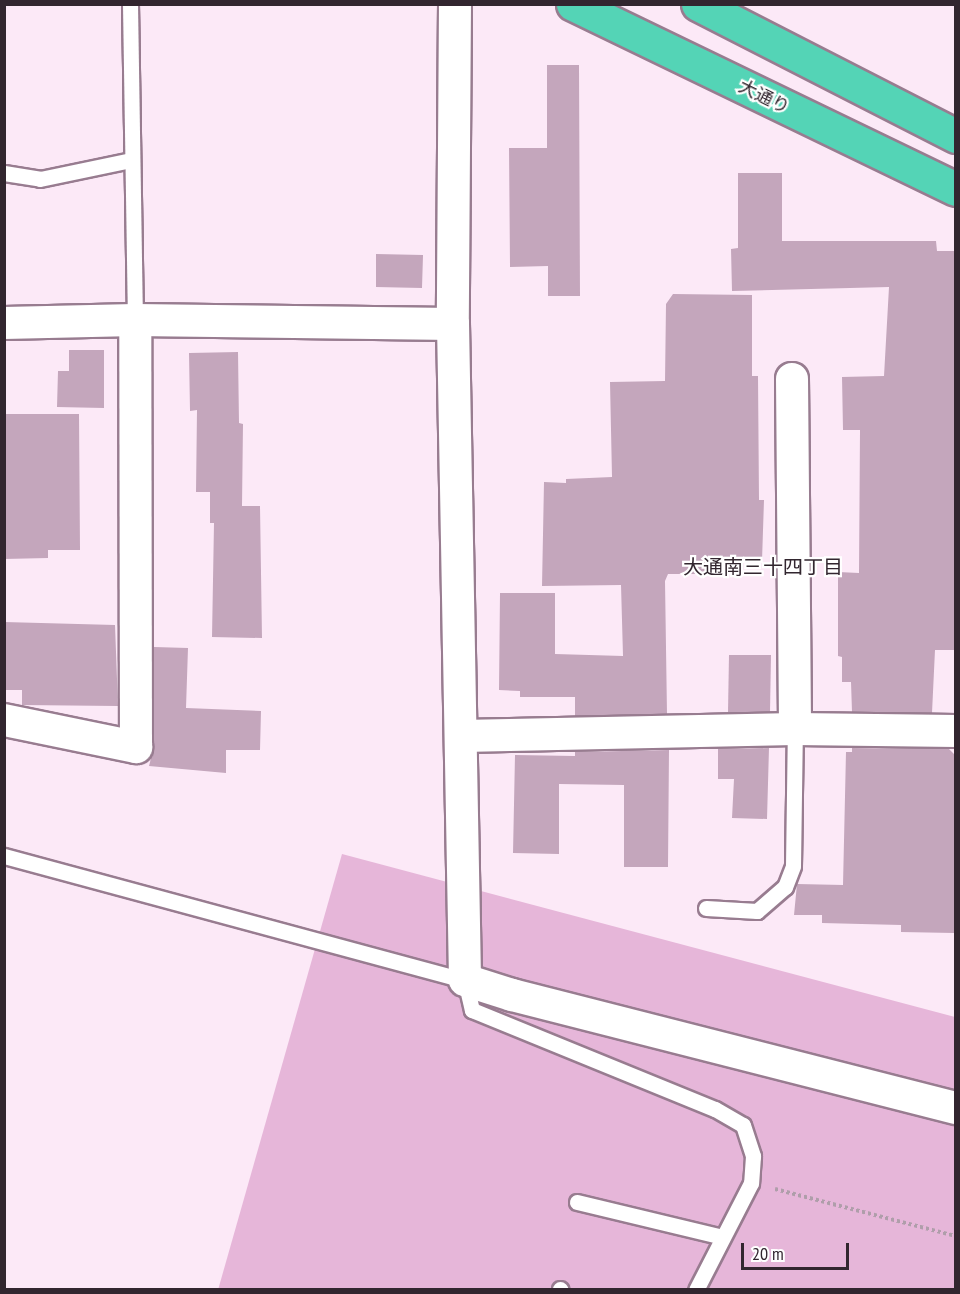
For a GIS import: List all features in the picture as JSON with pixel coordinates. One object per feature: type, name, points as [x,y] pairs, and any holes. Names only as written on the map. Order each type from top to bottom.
[{"type":"highway","name":"大通り","points":[[573,4],[956,189]]},
{"type":"highway","points":[[698,4],[956,136]]},
{"type":"street","points":[[455,4],[453,324],[465,980],[523,998],[956,1108]]},
{"type":"street","points":[[4,323],[135,320],[453,324]]},
{"type":"street","points":[[4,720],[136,747],[135,320]]},
{"type":"street","points":[[792,379],[795,729]]},
{"type":"street","points":[[462,736],[795,729],[956,731]]},
{"type":"lane","points":[[130,4],[135,320]]},
{"type":"lane","points":[[4,173],[40,179],[131,160]]},
{"type":"lane","points":[[706,908],[757,910],[785,887],[793,866],[795,729]]},
{"type":"lane","points":[[4,856],[465,980],[472,1011],[715,1109],[743,1125],[753,1156],[751,1183],[696,1290]]},
{"type":"lane","points":[[577,1202],[723,1237]]},
{"type":"path","points":[[751,1183],[956,1236]]},
{"type":"shaded area","points":[[342,854],[955,1017],[955,1289],[218,1290]]},
{"type":"building","points":[[547,65],[579,65],[580,296],[548,296],[548,266],[510,267],[509,148],[547,148]]},
{"type":"building","points":[[738,173],[782,173],[782,241],[936,241],[937,251],[956,251],[956,650],[935,650],[932,713],[852,712],[851,682],[842,682],[842,657],[838,656],[838,572],[859,573],[860,430],[843,430],[842,377],[884,376],[889,287],[732,291],[731,249],[738,248]]},
{"type":"building","points":[[376,254],[423,255],[422,288],[376,287]]},
{"type":"building","points":[[673,294],[752,295],[752,376],[758,376],[759,500],[764,500],[762,561],[713,561],[713,574],[668,574],[665,581],[667,714],[575,716],[575,697],[520,697],[520,691],[499,690],[500,593],[555,593],[555,654],[623,656],[621,585],[542,586],[544,482],[566,483],[566,479],[612,477],[610,382],[665,381],[666,304]]},
{"type":"building","points":[[69,350],[104,350],[104,408],[57,407],[58,371],[69,371]]},
{"type":"building","points":[[238,352],[239,423],[243,424],[242,506],[260,506],[262,638],[212,637],[214,523],[210,523],[210,492],[196,492],[197,410],[190,411],[189,353]]},
{"type":"building","points":[[4,414],[79,414],[80,550],[48,550],[48,558],[4,559]]},
{"type":"building","points":[[4,622],[115,625],[118,706],[22,705],[22,690],[4,690]]},
{"type":"building","points":[[154,647],[188,648],[186,708],[261,711],[260,750],[226,750],[226,773],[149,766],[154,747]]},
{"type":"building","points":[[729,655],[771,655],[770,712],[728,712]]},
{"type":"building","points":[[769,748],[767,819],[732,818],[734,779],[718,779],[718,749]]},
{"type":"building","points":[[852,748],[949,749],[956,756],[954,933],[901,932],[901,925],[822,923],[822,915],[794,915],[797,884],[843,885],[846,752],[852,752]]},
{"type":"building","points":[[669,750],[668,867],[624,867],[624,785],[559,784],[559,854],[513,853],[515,755],[575,756],[575,752]]},
{"type":"district","name":"大通南三十四丁目","points":[[763,567]]}]
